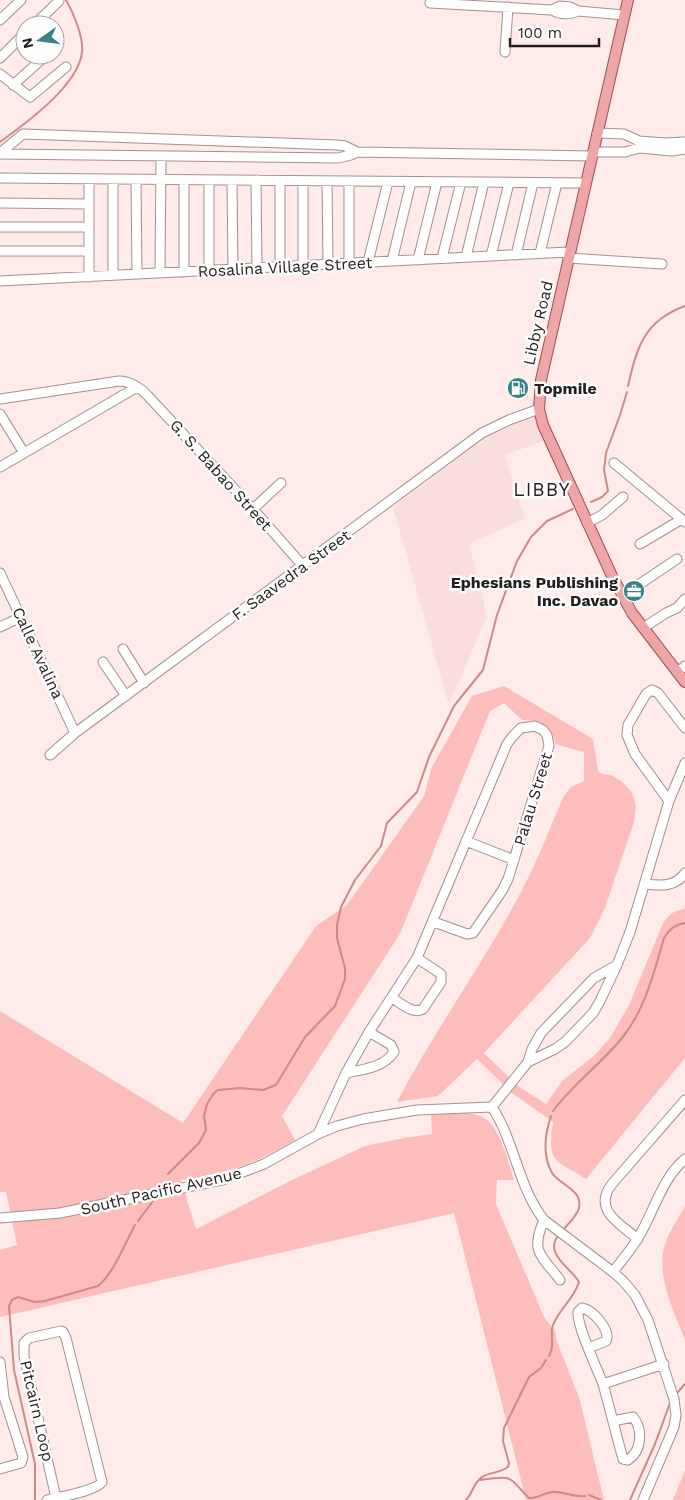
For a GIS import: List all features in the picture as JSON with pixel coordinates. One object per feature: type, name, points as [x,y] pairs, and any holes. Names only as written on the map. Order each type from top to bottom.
[{"type":"main road","name":"Libby Road","points":[[628,0],[539,387],[539,409],[548,437],[622,596],[643,628],[681,669],[685,682]]},
{"type":"street","points":[[0,20],[21,0]]},
{"type":"street","points":[[44,15],[59,1]]},
{"type":"street","points":[[430,3],[552,10],[560,14],[578,11],[624,15]]},
{"type":"street","points":[[505,52],[508,7]]},
{"type":"street","points":[[0,58],[15,44]]},
{"type":"street","points":[[13,85],[35,65]]},
{"type":"street","points":[[0,74],[30,97],[66,67]]},
{"type":"street","points":[[597,133],[624,134],[639,144],[672,151],[685,149]]},
{"type":"street","points":[[0,154],[23,134],[338,145],[357,152]]},
{"type":"street","points":[[0,154],[338,158],[357,152],[592,154],[625,152],[639,144],[685,142]]},
{"type":"street","points":[[160,273],[161,157]]},
{"type":"street","points":[[0,178],[585,183]]},
{"type":"street","points":[[89,179],[89,277]]},
{"type":"street","points":[[113,179],[113,275]]},
{"type":"street","points":[[136,179],[137,274]]},
{"type":"street","points":[[184,180],[184,272]]},
{"type":"street","points":[[209,180],[209,270]]},
{"type":"street","points":[[232,180],[232,269]]},
{"type":"street","points":[[256,180],[257,268]]},
{"type":"street","points":[[280,181],[280,267]]},
{"type":"street","points":[[303,181],[303,266]]},
{"type":"street","points":[[327,181],[328,264]]},
{"type":"street","points":[[349,181],[349,263]]},
{"type":"street","points":[[368,262],[388,182]]},
{"type":"street","points":[[392,261],[411,182]]},
{"type":"street","points":[[418,260],[437,182]]},
{"type":"street","points":[[442,258],[461,182]]},
{"type":"street","points":[[466,257],[484,182]]},
{"type":"street","points":[[491,256],[509,183]]},
{"type":"street","points":[[516,255],[533,183]]},
{"type":"street","points":[[540,254],[557,183]]},
{"type":"street","points":[[0,203],[89,204]]},
{"type":"street","points":[[0,227],[89,227]]},
{"type":"street","points":[[0,250],[89,251]]},
{"type":"street","name":"Rosalina Village Street","points":[[0,281],[540,254],[662,264]]},
{"type":"street","points":[[0,399],[119,381],[127,382],[137,387]]},
{"type":"street","points":[[0,467],[137,387]]},
{"type":"street","name":"G. S. Babao Street","points":[[137,387],[148,396],[253,509],[303,566]]},
{"type":"street","name":"F. Saavedra Street","points":[[50,755],[75,733],[482,433],[508,420],[539,409]]},
{"type":"street","points":[[0,414],[24,453]]},
{"type":"street","points":[[614,462],[684,520],[640,544]]},
{"type":"street","points":[[253,509],[281,483]]},
{"type":"street","points":[[587,523],[602,515],[623,497]]},
{"type":"street","points":[[622,596],[677,559]]},
{"type":"street","name":"Calle Avalina","points":[[0,574],[75,733]]},
{"type":"street","points":[[643,628],[677,608],[685,599]]},
{"type":"street","points":[[0,627],[21,617]]},
{"type":"street","points":[[123,649],[144,683]]},
{"type":"street","points":[[103,662],[126,696]]},
{"type":"street","points":[[669,801],[635,754],[629,742],[627,730],[630,720],[646,694],[652,690],[658,693],[685,728]]},
{"type":"street","name":"Palau Street","points":[[318,1134],[346,1073],[369,1032],[417,958],[512,737],[521,728],[535,726],[539,728],[547,734],[549,746],[505,886],[475,932],[467,934],[434,922]]},
{"type":"street","points":[[528,1062],[555,1049],[575,1033],[596,1007],[618,965],[645,884],[669,801],[685,763]]},
{"type":"street","points":[[466,842],[514,860]]},
{"type":"street","points":[[645,884],[669,885],[676,882],[685,872]]},
{"type":"street","points":[[392,998],[419,1012],[441,982],[441,974],[417,958]]},
{"type":"street","points":[[618,965],[594,978],[541,1033],[532,1049],[528,1062],[492,1107],[506,1131],[528,1196],[535,1208],[544,1220],[623,1281],[641,1306],[664,1364],[674,1399],[676,1415],[674,1426],[643,1500]]},
{"type":"street","points":[[346,1073],[380,1065],[389,1060],[394,1052],[391,1044],[369,1032]]},
{"type":"street","points":[[638,1240],[608,1214],[605,1196],[612,1184],[683,1104]]},
{"type":"street","name":"South Pacific Avenue","points":[[0,1218],[60,1213],[222,1180],[264,1164],[318,1134],[337,1126],[363,1119],[417,1110],[492,1107]]},
{"type":"street","points":[[613,1272],[638,1240],[665,1184],[676,1166],[685,1159]]},
{"type":"street","points":[[544,1220],[537,1238],[537,1249],[560,1280]]},
{"type":"street","name":"Pitcairn Loop","points":[[63,1332],[102,1479],[101,1485],[97,1487],[52,1499],[24,1356],[24,1343],[31,1338],[63,1332]]},
{"type":"street","points":[[589,1348],[603,1384],[622,1459],[628,1460],[634,1455],[640,1442],[636,1421],[630,1416],[613,1421]]},
{"type":"street","points":[[0,1362],[5,1403],[23,1457],[21,1463],[0,1469]]},
{"type":"street","points":[[603,1384],[664,1364]]},
{"type":"shaded area","points":[[536,417],[543,441],[505,455],[525,518],[469,544],[487,616],[449,705],[393,507],[497,430]]},
{"type":"shaded area","points":[[504,686],[593,739],[598,771],[602,774],[611,775],[621,781],[632,792],[636,806],[634,822],[605,908],[590,938],[484,1053],[518,1086],[546,1104],[562,1081],[595,1055],[610,1038],[629,1005],[664,921],[672,913],[685,908],[685,1058],[586,1179],[555,1159],[551,1146],[553,1122],[512,1093],[477,1059],[438,1096],[397,1102],[427,1048],[476,970],[522,890],[564,796],[571,787],[584,781],[584,752],[555,744],[552,732],[548,727],[538,721],[522,720],[504,703],[490,711],[400,934],[282,1116],[295,1140],[266,1156],[237,1168],[212,1175],[181,1180],[196,1229],[294,1179],[365,1146],[432,1134],[431,1113],[465,1113],[484,1118],[495,1129],[499,1137],[514,1180],[497,1180],[496,1204],[544,1317],[555,1331],[557,1342],[579,1397],[604,1500],[526,1500],[454,1213],[0,1317],[0,1250],[17,1245],[6,1192],[0,1192],[0,1011],[183,1123],[316,926],[347,905],[424,796],[432,767],[472,696]]},
{"type":"shaded area","points":[[685,1206],[685,1341],[667,1292],[662,1266],[666,1241]]},
{"type":"shaded area","points":[[685,1470],[685,1500],[673,1500]]},
{"type":"waterway","points":[[0,142],[49,103],[79,65],[82,52],[80,33],[66,0]]},
{"type":"waterway","points":[[628,386],[635,359],[644,337],[660,319],[685,306]]},
{"type":"waterway","points":[[591,502],[602,497],[608,491],[604,470],[606,453],[627,392]]},
{"type":"waterway","points":[[168,1174],[199,1143],[206,1130],[204,1116],[207,1104],[214,1093],[218,1090],[240,1088],[263,1090],[276,1085],[305,1037],[335,1006],[345,979],[345,968],[337,938],[337,925],[341,907],[355,880],[381,846],[387,823],[417,792],[429,757],[454,706],[483,670],[497,615],[517,561],[531,537],[547,521],[573,509]]},
{"type":"waterway","points":[[553,1111],[569,1092],[614,1047],[630,1027],[648,990],[664,938],[673,928],[685,923]]},
{"type":"waterway","points":[[551,1116],[546,1144],[549,1166],[552,1173],[574,1192],[579,1202],[576,1214],[563,1230]]},
{"type":"waterway","points":[[162,1189],[165,1183]]},
{"type":"waterway","points":[[138,1221],[156,1197]]},
{"type":"waterway","points":[[35,1500],[35,1464],[14,1370],[9,1306],[12,1300],[18,1297],[35,1302],[45,1301],[98,1286],[114,1266],[135,1225]]},
{"type":"waterway","points":[[549,1356],[552,1347],[553,1325],[574,1294],[579,1282],[556,1255],[554,1249],[558,1236]]},
{"type":"waterway","points":[[466,1500],[482,1477],[508,1467],[509,1463],[503,1441],[504,1428],[529,1377],[541,1368],[546,1360]]},
{"type":"waterway","points":[[677,1393],[685,1384]]},
{"type":"waterway","points":[[630,1500],[655,1444],[670,1403]]},
{"type":"waterway","points":[[480,1480],[509,1479],[529,1498],[553,1492],[585,1496]]},
{"type":"waterway","points":[[589,1495],[601,1500]]},
{"type":"place","name":"Topmile","points":[[518,388]]},
{"type":"place","name":"Ephesians Publishing Inc. Davao","points":[[634,591]]},
{"type":"district","name":"LIBBY","points":[[542,489]]}]
